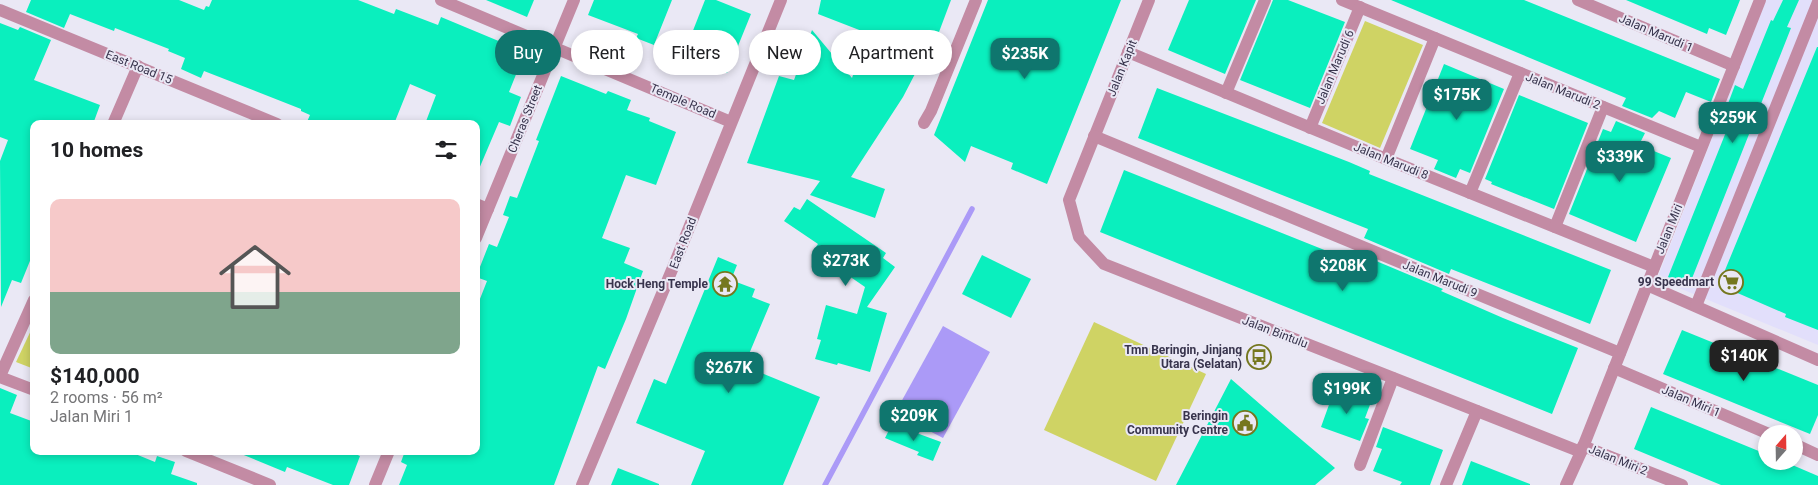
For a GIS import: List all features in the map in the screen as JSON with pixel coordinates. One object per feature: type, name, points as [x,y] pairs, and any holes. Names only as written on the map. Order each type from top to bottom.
[{"type":"street","name":"Temple Road","points":[[441,0],[512,30]]},
{"type":"street","name":"Cheras Street","points":[[561,31],[574,0]]},
{"type":"street","name":"East Road","points":[[582,485],[674,265],[781,0]]},
{"type":"street","points":[[924,123],[976,0]]},
{"type":"street","name":"Jalan Kapit","points":[[1094,136],[1149,0]]},
{"type":"street","points":[[1226,93],[1265,0]]},
{"type":"street","name":"Jalan Marudi 2","points":[[1342,0],[1702,147]]},
{"type":"street","name":"Jalan Marudi 1","points":[[1578,0],[1734,66]]},
{"type":"street","name":"Jalan Miri","points":[[1566,485],[1760,0]]},
{"type":"street","points":[[1696,306],[1818,2]]},
{"type":"street","name":"Jalan Marudi 6","points":[[1310,128],[1360,7]]},
{"type":"street","name":"East Road 15","points":[[0,10],[267,120]]},
{"type":"street","points":[[1386,159],[1434,38]]},
{"type":"street","name":"Temple Road","points":[[561,51],[731,122]]},
{"type":"street","name":"Jalan Marudi 8","points":[[1128,52],[1654,267]]},
{"type":"street","points":[[115,120],[138,66]]},
{"type":"street","points":[[1470,193],[1520,73]]},
{"type":"street","name":"Cheras Street","points":[[482,206],[542,75]]},
{"type":"street","points":[[1554,227],[1603,107]]},
{"type":"street","name":"Jalan Marudi 9","points":[[1094,136],[1620,353]]},
{"type":"street","name":"Jalan Bintulu","points":[[1094,136],[1069,200],[1079,238],[1104,264],[1477,411],[1582,449]]},
{"type":"street","points":[[1647,285],[1818,360]]},
{"type":"street","points":[[30,309],[0,376],[30,388]]},
{"type":"street","name":"Jalan Miri 1","points":[[1614,368],[1758,429]]},
{"type":"street","points":[[1360,465],[1393,378]]},
{"type":"street","points":[[1446,485],[1477,411]]},
{"type":"street","points":[[1803,448],[1818,455]]},
{"type":"street","name":"Jalan Miri 2","points":[[1582,449],[1682,485]]},
{"type":"street","points":[[200,455],[270,485]]},
{"type":"street","points":[[375,485],[387,455]]},
{"type":"shaded area","points":[[1766,0],[1818,0],[1818,345],[1657,279]]},
{"type":"shaded area","points":[[1365,21],[1423,45],[1380,148],[1322,123]]},
{"type":"shaded area","points":[[1094,322],[1206,374],[1156,481],[1044,430]]},
{"type":"shaded area","points":[[943,326],[990,352],[943,438],[895,413]]},
{"type":"shaded area","points":[[30,332],[30,367],[16,362]]},
{"type":"building","points":[[31,0],[179,0],[204,10],[206,6],[209,7],[212,0],[358,0],[394,14],[396,9],[438,25],[441,17],[495,40],[495,75],[516,75],[509,92],[521,97],[510,126],[499,122],[480,167],[480,120],[427,120],[436,95],[410,84],[396,120],[308,120],[310,115],[301,111],[301,109],[204,71],[201,78],[181,69],[185,58],[168,51],[169,49],[115,28],[114,31],[70,14],[64,28],[26,12]]},
{"type":"building","points":[[486,0],[534,0],[527,17]]},
{"type":"building","points":[[594,0],[672,0],[660,30],[653,30],[653,45],[643,41],[643,30],[627,30],[588,15]]},
{"type":"building","points":[[705,0],[716,0],[751,14],[739,44],[739,30],[693,30]]},
{"type":"building","points":[[821,0],[951,0],[940,30],[859,30],[818,14]]},
{"type":"building","points":[[988,0],[1121,0],[1047,184],[1011,169],[1013,163],[971,146],[965,162],[934,135]]},
{"type":"building","points":[[1189,0],[1256,0],[1225,74],[1168,50]]},
{"type":"building","points":[[1273,0],[1288,0],[1345,22],[1310,108],[1240,80]]},
{"type":"building","points":[[1391,0],[1524,0],[1720,79],[1711,102],[1686,92],[1675,118],[1659,111],[1652,118],[1622,106],[1626,98]]},
{"type":"building","points":[[1626,0],[1740,0],[1726,35],[1709,28],[1707,34]]},
{"type":"building","points":[[1783,0],[1799,0],[1787,27],[1791,28],[1689,286],[1668,277],[1734,112],[1726,109],[1735,85],[1743,89],[1771,20],[1773,21]]},
{"type":"building","points":[[0,23],[18,30],[20,27],[51,40],[34,80],[100,105],[94,120],[30,120],[30,261],[21,283],[12,280],[1,307],[0,161],[8,140],[0,137]]},
{"type":"building","points":[[821,41],[831,53],[831,75],[850,75],[852,78],[853,75],[914,75],[903,97],[851,177],[885,189],[875,218],[810,195],[820,181],[747,163],[779,76],[794,80],[796,75],[821,75]]},
{"type":"building","points":[[1817,47],[1818,330],[1785,317],[1786,314],[1726,288],[1723,275]]},
{"type":"building","points":[[1444,64],[1504,89],[1470,173],[1460,169],[1456,178],[1434,169],[1438,160],[1410,149]]},
{"type":"building","points":[[561,76],[606,94],[608,91],[631,100],[627,110],[650,118],[649,121],[676,132],[656,185],[626,175],[602,238],[630,248],[624,263],[643,271],[626,319],[605,369],[598,366],[554,485],[399,485],[407,465],[401,462],[404,455],[480,455],[480,299],[487,281],[480,278],[480,267],[489,244],[497,247],[509,217],[503,215],[510,196],[517,198],[539,141],[536,140]]},
{"type":"building","points":[[1157,88],[1349,162],[1370,171],[1369,174],[1611,270],[1590,324],[1451,269],[1449,274],[1364,238],[1368,229],[1138,138]]},
{"type":"building","points":[[1519,95],[1588,123],[1554,209],[1491,184],[1492,182],[1485,179]]},
{"type":"building","points":[[1616,121],[1645,133],[1639,145],[1671,158],[1636,242],[1569,214],[1603,129],[1611,132]]},
{"type":"building","points":[[1124,170],[1352,261],[1357,253],[1443,289],[1441,291],[1503,318],[1578,348],[1552,414],[1100,232]]},
{"type":"building","points":[[807,199],[886,253],[883,258],[895,267],[867,307],[887,313],[870,372],[815,359],[821,340],[817,339],[826,305],[857,314],[865,287],[813,251],[818,244],[784,221],[794,207],[800,210]]},
{"type":"building","points":[[982,255],[1031,279],[1011,318],[962,294]]},
{"type":"building","points":[[718,257],[737,265],[731,280],[755,289],[752,297],[770,304],[744,366],[820,397],[783,485],[691,485],[705,451],[636,423],[654,379],[666,384]]},
{"type":"building","points":[[1682,330],[1818,385],[1818,415],[1810,434],[1803,431],[1803,425],[1788,425],[1663,374]]},
{"type":"building","name":"Beringin Community Centre","points":[[1231,379],[1335,468],[1315,485],[1176,485]]},
{"type":"building","points":[[0,388],[17,395],[10,413],[30,420],[30,455],[138,455],[155,462],[157,456],[175,462],[171,474],[197,483],[197,485],[0,485]]},
{"type":"building","points":[[1335,388],[1371,402],[1365,418],[1369,419],[1360,441],[1321,427]]},
{"type":"building","points":[[1651,407],[1758,451],[1758,470],[1803,470],[1818,476],[1818,485],[1721,485],[1634,449]]},
{"type":"building","points":[[892,424],[941,442],[933,461],[917,455],[919,452],[885,438]]},
{"type":"building","points":[[1383,427],[1443,450],[1430,485],[1400,485],[1402,482],[1373,471],[1382,449],[1376,447]]},
{"type":"building","points":[[244,455],[360,456],[349,485],[333,485],[287,467],[285,472]]},
{"type":"building","points":[[1471,461],[1530,484],[1530,485],[1462,485]]},
{"type":"building","points":[[618,468],[659,484],[659,485],[611,485]]},
{"type":"waterway","points":[[825,485],[972,209]]},
{"type":"place","name":"99 Speedmart","points":[[1731,282]]},
{"type":"place","name":"Hock Heng Temple","points":[[725,284]]},
{"type":"place","name":"Tmn Beringin, Jinjang Utara (Selatan)","points":[[1259,357]]},
{"type":"place","name":"Beringin Community Centre","points":[[1245,423]]}]
